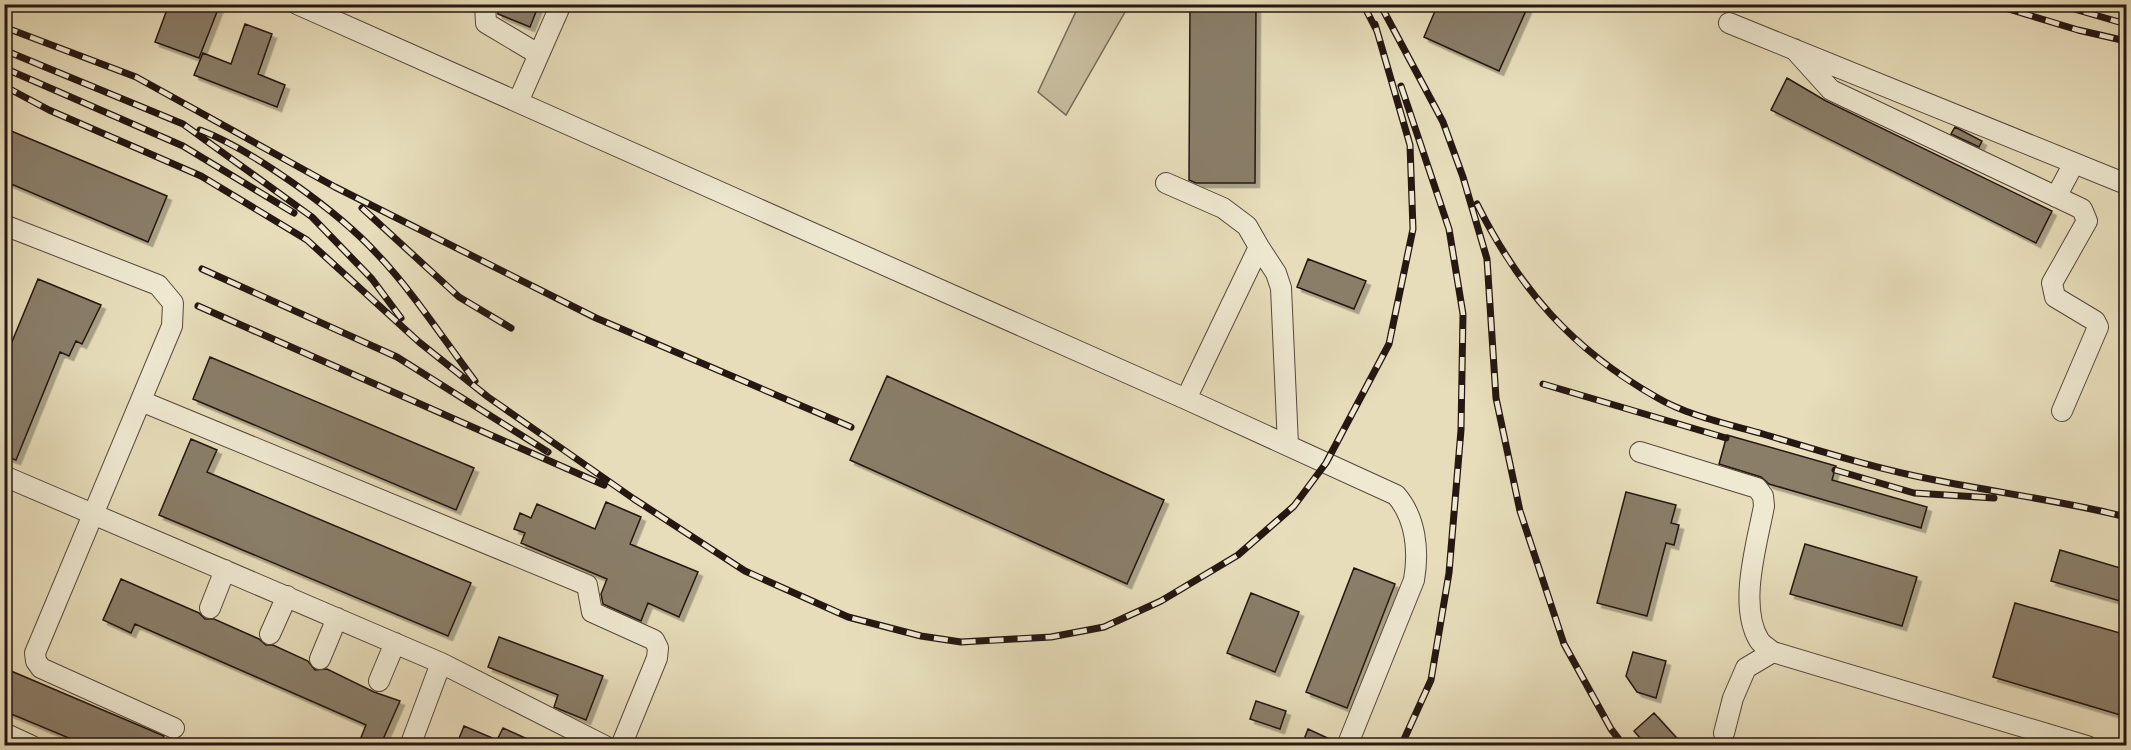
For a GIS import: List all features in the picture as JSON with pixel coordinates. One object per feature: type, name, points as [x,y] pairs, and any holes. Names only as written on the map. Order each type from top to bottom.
[{"type":"lane","points":[[297,4],[1186,399],[1396,495],[1406,507],[1412,522],[1416,556],[1414,580],[1347,746]]},
{"type":"lane","points":[[485,4],[486,23],[538,54]]},
{"type":"lane","points":[[518,102],[561,4]]},
{"type":"lane","points":[[1729,23],[2127,184]]},
{"type":"lane","points":[[1794,49],[1831,90],[2082,209],[2087,221],[2052,283],[2052,291],[2055,297],[2095,321],[2098,327],[2062,411]]},
{"type":"lane","points":[[2056,197],[2074,163]]},
{"type":"lane","points":[[1166,183],[1224,208],[1246,226],[1276,273],[1281,288],[1288,445]]},
{"type":"lane","points":[[4,225],[158,285],[173,303],[172,326],[36,653],[36,661],[41,668],[174,728]]},
{"type":"lane","points":[[1186,399],[1259,247]]},
{"type":"lane","points":[[141,401],[588,585],[592,612],[654,640],[658,648],[657,658],[621,746]]},
{"type":"lane","points":[[1640,453],[1757,488],[1763,496],[1764,506],[1749,589],[1753,623],[1759,641],[1773,652],[2087,746]]},
{"type":"lane","points":[[4,476],[441,663],[605,746]]},
{"type":"lane","points":[[210,608],[225,570]]},
{"type":"lane","points":[[270,634],[287,597]]},
{"type":"lane","points":[[320,658],[337,618]]},
{"type":"lane","points":[[379,681],[395,643]]},
{"type":"lane","points":[[1724,733],[1733,698],[1746,668],[1773,652]]},
{"type":"lane","points":[[410,746],[441,663]]},
{"type":"lane","points":[[4,733],[32,746]]},
{"type":"shaded area","points":[[1079,5],[1129,5],[1066,115],[1038,92]]},
{"type":"building","points":[[169,4],[220,4],[199,58],[155,42]]},
{"type":"building","points":[[497,4],[539,4],[530,27],[498,14]]},
{"type":"building","points":[[1190,4],[1256,4],[1255,183],[1196,183],[1189,180]]},
{"type":"building","points":[[1438,4],[1529,4],[1499,71],[1424,37]]},
{"type":"building","points":[[245,24],[272,34],[258,74],[285,85],[277,107],[194,75],[203,53],[231,64]]},
{"type":"building","points":[[1787,78],[1826,101],[2052,211],[2036,243],[1771,110]]},
{"type":"building","points":[[1955,127],[1982,141],[1979,147],[1951,134]]},
{"type":"building","points":[[4,128],[167,196],[148,242],[4,181]]},
{"type":"building","points":[[1308,259],[1366,281],[1354,309],[1297,287]]},
{"type":"building","points":[[38,279],[101,305],[82,344],[76,341],[69,356],[60,352],[16,460],[4,456],[4,361]]},
{"type":"building","points":[[210,357],[474,468],[456,510],[193,399]]},
{"type":"building","points":[[887,376],[1164,500],[1127,584],[850,460]]},
{"type":"building","points":[[1727,435],[1836,466],[1832,480],[1927,507],[1921,528],[1769,484],[1761,477],[1719,464]]},
{"type":"building","points":[[191,439],[217,450],[207,472],[471,583],[448,636],[159,515]]},
{"type":"building","points":[[1626,492],[1676,505],[1671,523],[1679,525],[1674,545],[1666,543],[1647,616],[1597,603]]},
{"type":"building","points":[[606,502],[641,517],[630,544],[698,572],[679,617],[648,603],[641,621],[603,604],[601,594],[607,579],[521,543],[525,533],[514,529],[520,513],[531,518],[537,504],[595,529]]},
{"type":"building","points":[[1805,544],[1917,577],[1902,626],[1790,594]]},
{"type":"building","points":[[2060,550],[2127,570],[2127,603],[2051,581]]},
{"type":"building","points":[[1354,568],[1395,584],[1347,708],[1306,692]]},
{"type":"building","points":[[121,579],[199,613],[205,619],[214,619],[259,639],[266,645],[273,645],[308,661],[315,670],[327,669],[374,692],[400,701],[380,746],[360,740],[366,725],[135,624],[131,633],[103,620]]},
{"type":"building","points":[[1251,593],[1299,612],[1275,672],[1227,653]]},
{"type":"building","points":[[2015,603],[2127,635],[2127,717],[1993,677]]},
{"type":"building","points":[[499,637],[603,676],[586,720],[554,707],[558,695],[488,667]]},
{"type":"building","points":[[1633,652],[1666,661],[1656,698],[1637,692],[1626,676]]},
{"type":"building","points":[[4,668],[164,736],[160,746],[88,746],[4,711]]},
{"type":"building","points":[[1256,701],[1286,711],[1280,729],[1250,719]]},
{"type":"building","points":[[1654,713],[1684,746],[1647,746],[1634,731]]},
{"type":"building","points":[[464,726],[497,740],[503,728],[543,746],[456,746]]},
{"type":"building","points":[[1308,729],[1336,742],[1335,746],[1310,746],[1303,742]]},
{"type":"railway","points":[[1363,4],[1377,31]]},
{"type":"railway","points":[[1380,4],[1443,122],[1463,177],[1487,259],[1496,398],[1520,511],[1564,644],[1611,729],[1624,746]]},
{"type":"railway","points":[[1992,4],[2078,30],[2126,41]]},
{"type":"railway","points":[[2057,4],[2126,24]]},
{"type":"railway","points":[[2120,4],[2126,6]]},
{"type":"railway","points":[[4,86],[49,110],[201,176],[307,240],[419,342],[488,397],[634,499],[745,571],[848,617],[921,636],[961,642],[1051,637],[1104,627],[1161,601],[1238,555],[1294,506],[1326,463],[1389,344],[1413,229],[1410,145],[1375,24]]},
{"type":"railway","points":[[4,27],[136,77],[335,187],[596,318],[851,427]]},
{"type":"railway","points":[[4,50],[183,124],[312,217],[372,279],[401,318]]},
{"type":"railway","points":[[4,68],[183,146],[294,213]]},
{"type":"railway","points":[[1401,86],[1449,229],[1463,314],[1461,430],[1449,573],[1431,680],[1401,746]]},
{"type":"railway","points":[[200,130],[221,139],[269,167],[319,202],[361,238],[404,285],[475,381]]},
{"type":"railway","points":[[1477,204],[1511,264],[1551,315],[1599,359],[1668,404],[1708,419],[1892,471],[2126,517]]},
{"type":"railway","points":[[362,208],[459,297],[511,328]]},
{"type":"railway","points":[[202,269],[397,357],[548,452]]},
{"type":"railway","points":[[198,306],[604,485]]},
{"type":"railway","points":[[1543,384],[1726,438]]},
{"type":"railway","points":[[1835,470],[1914,493],[1994,498]]}]
